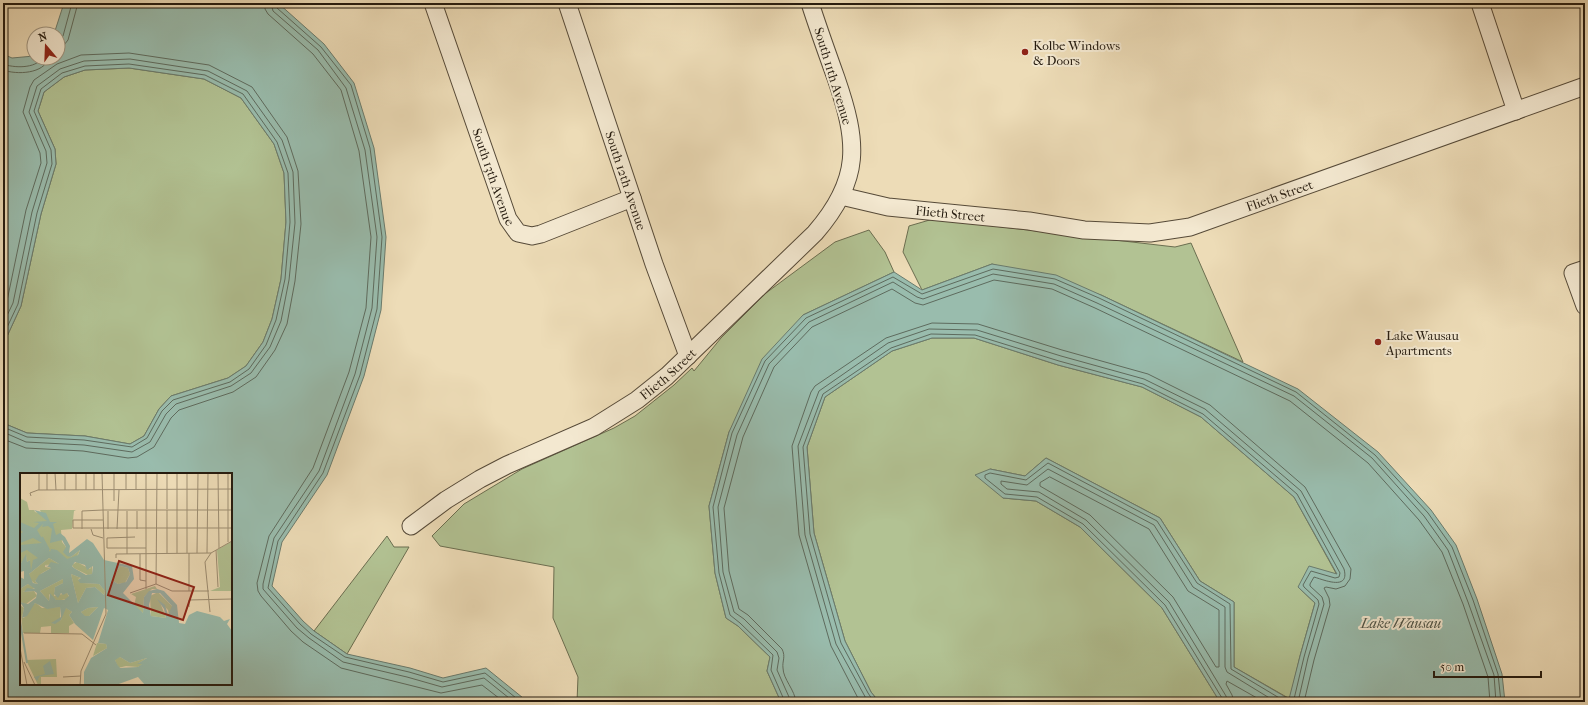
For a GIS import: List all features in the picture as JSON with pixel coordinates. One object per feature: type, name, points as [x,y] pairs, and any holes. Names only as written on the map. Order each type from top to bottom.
[{"type":"street","name":"South 13th Avenue","points":[[433,3],[508,219],[518,233],[532,236],[541,234],[632,198]]},
{"type":"street","name":"South 12th Avenue","points":[[567,3],[632,198],[688,356]]},
{"type":"street","name":"South 11th Avenue","points":[[810,3],[847,111],[851,133],[851,164],[841,196]]},
{"type":"street","points":[[1480,3],[1516,111]]},
{"type":"street","name":"Flieth Street","points":[[411,526],[446,500],[480,478],[594,427],[637,400],[661,381],[688,356],[815,233],[829,216],[841,196],[888,207],[1029,221],[1084,230],[1150,233],[1170,231],[1190,227],[1585,86]]},
{"type":"street","points":[[1585,269],[1573,273],[1585,306]]},
{"type":"green space","points":[[129,68],[204,79],[241,98],[274,144],[284,173],[286,222],[281,279],[272,319],[263,342],[246,366],[228,378],[171,396],[159,409],[144,436],[130,444],[85,436],[27,433],[3,423],[3,345],[21,306],[41,214],[56,164],[55,149],[38,111],[44,92],[64,77],[85,70]]},
{"type":"green space","points":[[933,219],[1175,247],[1191,243],[1243,362],[1101,295],[992,264],[922,290],[903,252],[909,226]]},
{"type":"green space","points":[[869,230],[885,252],[894,272],[803,315],[729,432],[709,506],[715,573],[726,618],[738,626],[770,657],[767,671],[781,702],[577,702],[578,677],[553,618],[554,567],[440,546],[432,536],[464,504],[522,469],[614,428],[635,416],[674,385],[692,368],[694,371],[721,338],[766,293],[835,242]]},
{"type":"green space","points":[[932,338],[974,338],[1058,365],[1142,387],[1201,417],[1294,497],[1337,575],[1298,587],[1315,603],[1290,699],[1234,667],[1234,602],[1200,581],[1160,518],[1046,458],[1025,476],[990,469],[1003,498],[1036,501],[1080,527],[1162,608],[1220,702],[879,702],[871,692],[845,641],[814,533],[807,447],[825,397],[892,351]]},
{"type":"green space","points":[[387,536],[394,547],[409,547],[347,654],[314,631]]},
{"type":"water","points":[[64,3],[278,3],[324,44],[354,83],[374,148],[386,237],[381,310],[364,376],[327,475],[282,542],[272,586],[303,621],[314,631],[347,654],[410,668],[443,678],[486,668],[528,702],[3,702],[3,423],[27,433],[85,436],[130,444],[144,436],[159,409],[171,396],[228,378],[246,366],[263,342],[272,319],[281,279],[286,222],[284,173],[274,144],[241,98],[204,79],[129,68],[85,70],[64,77],[44,92],[38,111],[55,149],[56,164],[41,214],[21,306],[3,345],[3,54],[12,58],[26,57],[26,66],[66,66],[66,26],[57,26]]},
{"type":"water","name":"Lake Wausau","points":[[992,264],[1056,275],[1298,389],[1378,452],[1431,510],[1456,545],[1477,599],[1502,674],[1505,702],[1220,702],[1162,608],[1080,527],[1036,501],[1003,498],[975,475],[990,469],[1025,476],[1046,458],[1160,518],[1200,581],[1234,602],[1234,667],[1289,699],[1315,603],[1298,587],[1309,566],[1337,574],[1294,497],[1201,417],[1142,387],[1058,365],[974,338],[932,338],[892,351],[825,397],[807,447],[814,533],[845,641],[871,692],[879,702],[781,702],[767,671],[770,657],[738,626],[726,618],[715,573],[709,506],[729,432],[762,359],[803,315],[894,272],[922,290]]},
{"type":"place","name":"Kolbe Windows & Doors","points":[[1025,52]]},
{"type":"place","name":"Lake Wausau Apartments","points":[[1378,342]]}]
